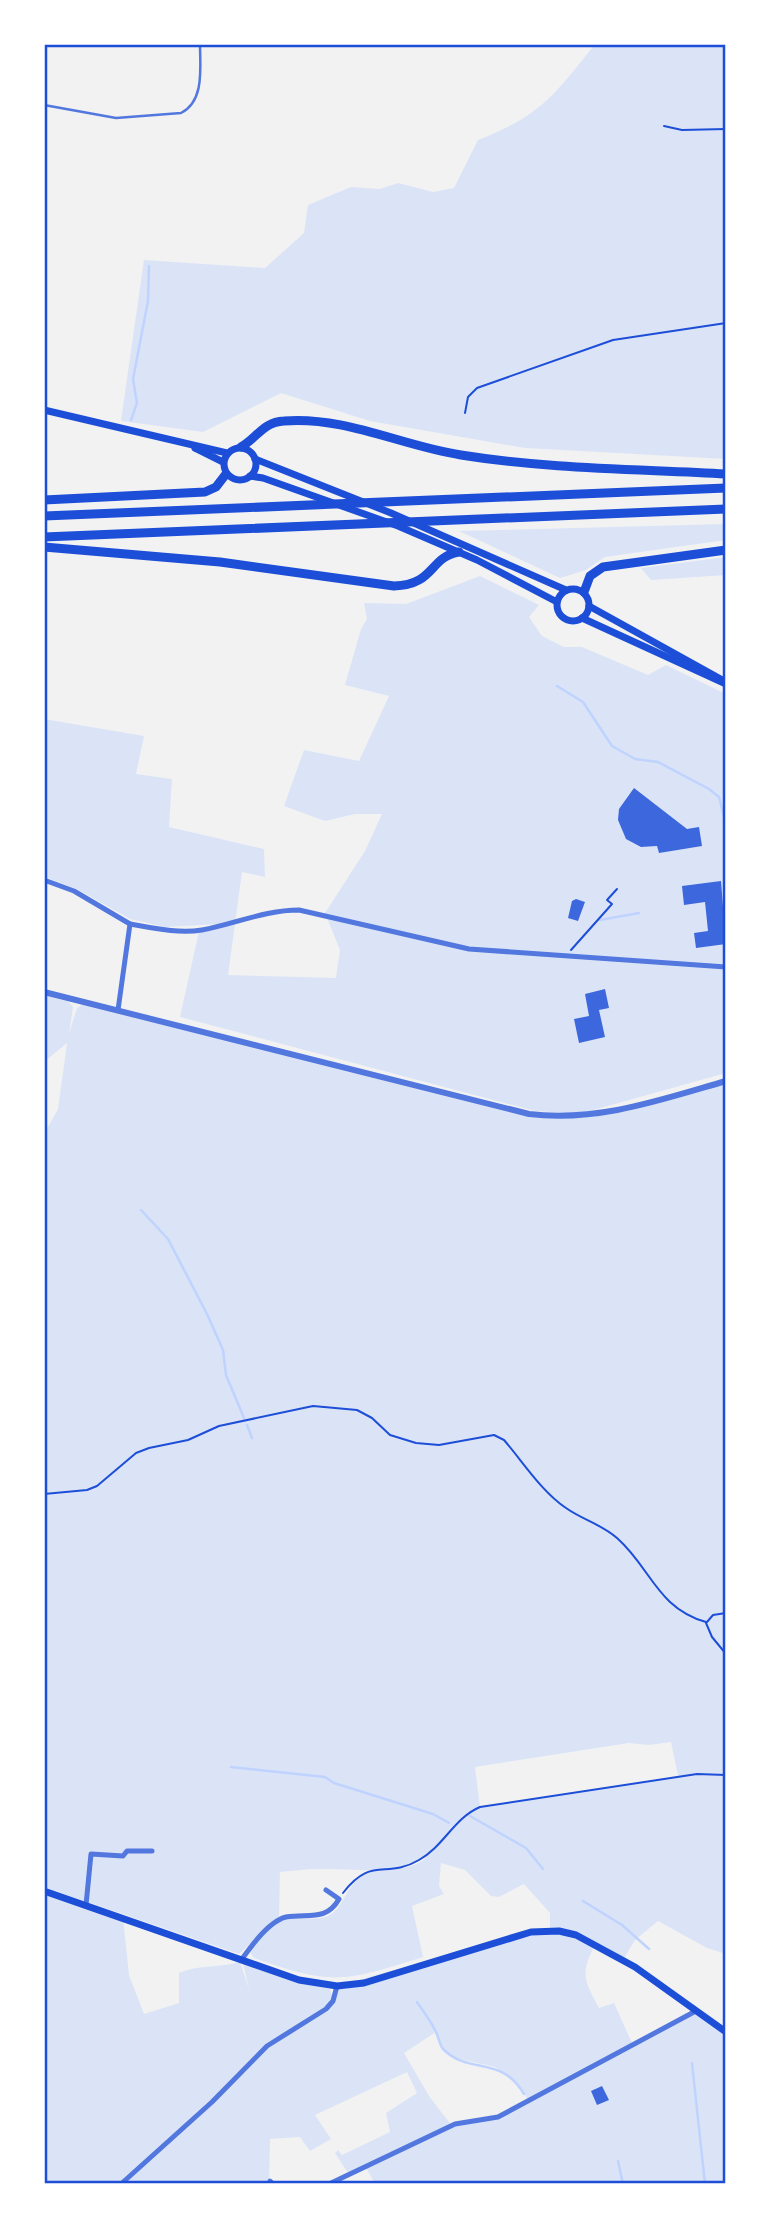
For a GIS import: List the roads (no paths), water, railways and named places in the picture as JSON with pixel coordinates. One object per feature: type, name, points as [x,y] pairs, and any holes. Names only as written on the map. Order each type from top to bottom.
[{"type":"highway","points":[[241,447],[269,424],[313,420],[443,452],[486,459],[726,474]]},
{"type":"highway","points":[[44,500],[205,492],[216,487],[226,474]]},
{"type":"highway","points":[[44,516],[726,488]]},
{"type":"highway","points":[[44,537],[726,509]]},
{"type":"highway","points":[[44,547],[220,562],[394,586],[422,580],[443,557],[459,552]]},
{"type":"highway","points":[[583,592],[590,576],[603,566],[726,550]]},
{"type":"main road","points":[[44,410],[194,447],[227,453],[241,447],[250,451],[256,460],[391,513],[566,590],[583,592],[589,606],[726,683]]},
{"type":"main road","points":[[194,447],[223,461]]},
{"type":"main road","points":[[227,453],[223,461],[226,474],[235,480],[250,476],[309,494],[459,552],[538,589],[557,602]]},
{"type":"main road","points":[[250,476],[255,469],[256,460]]},
{"type":"main road","points":[[566,590],[557,602],[558,611],[564,619],[573,621],[583,618],[726,683]]},
{"type":"main road","points":[[583,618],[589,606]]},
{"type":"main road","points":[[44,1891],[299,1980],[337,1986],[375,1980],[531,1932],[559,1931],[576,1935],[635,1967],[667,1988],[694,2012],[726,2032]]},
{"type":"street","points":[[44,880],[74,891],[130,924],[163,930],[199,931],[277,911],[299,909],[469,949],[726,967]]},
{"type":"street","points":[[118,1010],[130,924]]},
{"type":"street","points":[[44,992],[529,1114],[567,1117],[604,1114],[726,1081]]},
{"type":"street","points":[[86,1905],[91,1854],[122,1856],[127,1851],[152,1851]]},
{"type":"street","points":[[242,1959],[251,1945],[279,1920],[323,1915],[333,1909],[339,1899],[326,1889]]},
{"type":"street","points":[[121,2184],[212,2102],[267,2046],[326,2009],[333,2001],[337,1986]]},
{"type":"street","points":[[329,2184],[455,2124],[498,2117],[694,2012]]},
{"type":"lane","points":[[44,105],[116,118],[181,113],[190,108],[197,98],[200,44]]},
{"type":"waterway","points":[[131,420],[137,403],[133,379],[148,301],[149,266]]},
{"type":"waterway","points":[[557,686],[583,702],[612,746],[635,759],[658,762],[719,797],[726,825]]},
{"type":"waterway","points":[[600,920],[639,913]]},
{"type":"waterway","points":[[141,1210],[168,1239],[207,1314],[223,1350],[226,1375],[244,1418]]},
{"type":"waterway","points":[[247,1425],[252,1438]]},
{"type":"waterway","points":[[231,1767],[325,1777],[334,1783],[433,1814],[449,1823]]},
{"type":"waterway","points":[[470,1816],[526,1848],[543,1869]]},
{"type":"waterway","points":[[583,1901],[622,1925],[649,1949]]},
{"type":"waterway","points":[[417,2002],[433,2026],[444,2050],[464,2062],[505,2074],[524,2094]]},
{"type":"waterway","points":[[692,2063],[705,2184]]},
{"type":"waterway","points":[[618,2161],[623,2184]]}]
